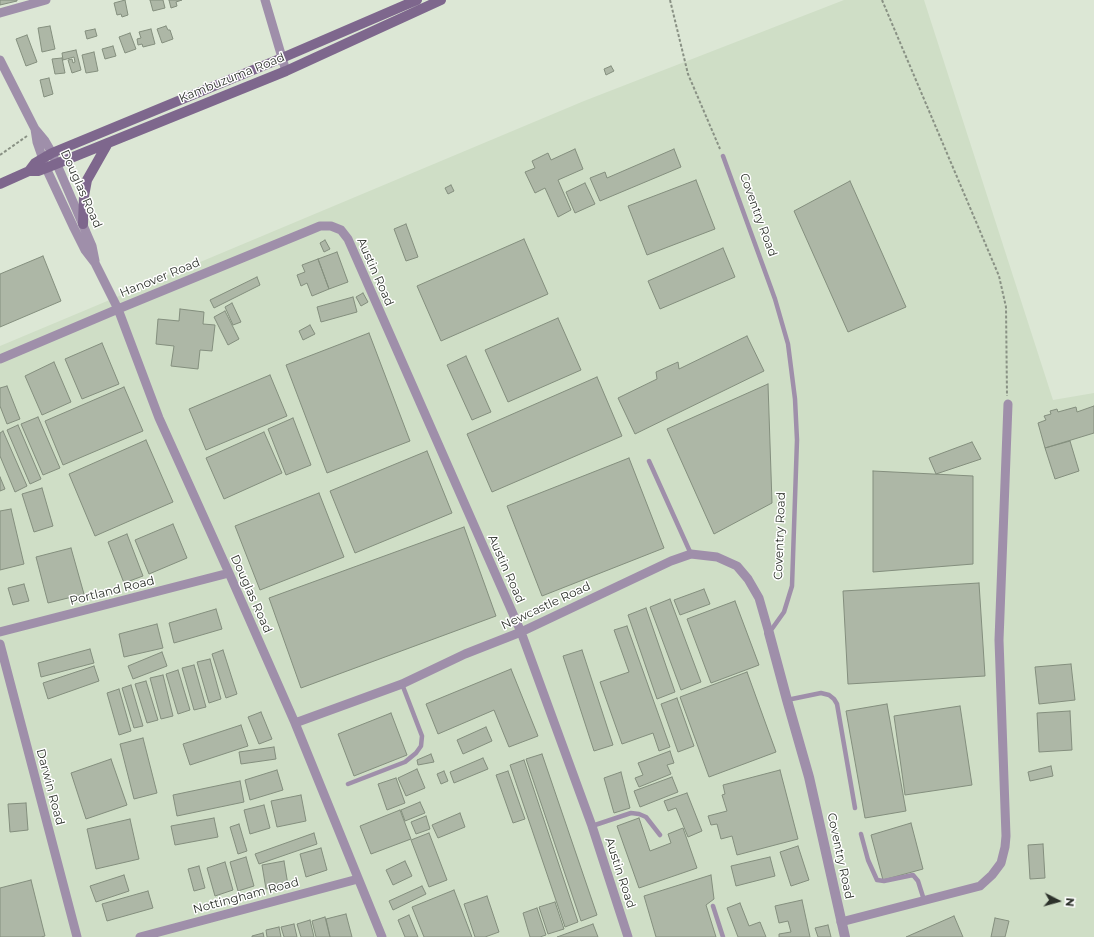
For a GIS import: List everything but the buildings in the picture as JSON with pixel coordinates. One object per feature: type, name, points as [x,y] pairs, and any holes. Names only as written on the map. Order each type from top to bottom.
[{"type":"main road","name":"Kambuzuma Road","points":[[29,171],[35,163],[47,155],[282,58],[417,0]]},
{"type":"main road","name":"Kambuzuma Road","points":[[0,184],[29,171],[38,171],[57,164],[286,71],[441,0]]},
{"type":"main road","points":[[83,224],[86,180],[108,143]]},
{"type":"street","points":[[0,13],[33,2],[46,0]]},
{"type":"street","points":[[265,0],[286,71]]},
{"type":"street","name":"Douglas Road","points":[[0,60],[47,155],[57,164],[92,246],[95,263]]},
{"type":"street","name":"Douglas Road","points":[[47,155],[46,168],[85,250],[95,263],[118,309],[159,418],[295,723],[382,937]]},
{"type":"street","name":"Hanover Road","points":[[0,359],[320,226],[331,226]]},
{"type":"street","name":"Austin Road","points":[[331,226],[340,230],[348,239],[521,632],[592,826],[628,937]]},
{"type":"street","points":[[841,922],[980,886],[992,875],[1000,862],[1005,847],[999,640],[1008,404]]},
{"type":"street","name":"Newcastle Road","points":[[295,723],[402,684],[465,654],[521,632],[671,561],[690,554],[717,557],[737,566],[748,579],[759,598],[769,633]]},
{"type":"street","name":"Portland Road","points":[[0,632],[229,573]]},
{"type":"street","name":"Coventry Road","points":[[769,633],[809,776],[845,937]]},
{"type":"street","name":"Darwin Road","points":[[0,644],[77,937]]},
{"type":"street","name":"Nottingham Road","points":[[140,937],[358,879]]},
{"type":"lane","name":"Coventry Road","points":[[723,156],[775,299],[788,344],[795,399],[797,440],[792,586],[784,612],[769,633]]},
{"type":"lane","points":[[649,461],[690,554]]},
{"type":"lane","points":[[348,784],[405,762],[416,753],[421,746],[422,736],[402,684]]},
{"type":"lane","points":[[787,700],[821,693],[834,698],[837,704],[855,808]]},
{"type":"lane","points":[[592,826],[631,813],[639,814],[646,817],[660,835]]},
{"type":"lane","points":[[861,834],[868,860],[877,880],[884,881],[913,874],[918,882],[924,900]]},
{"type":"lane","points":[[713,906],[723,937]]},
{"type":"path","points":[[670,0],[688,74],[723,156]]},
{"type":"path","points":[[882,0],[999,276],[1006,307],[1008,404]]},
{"type":"path","points":[[0,155],[35,129]]},
{"type":"shaded area","points":[[844,0],[924,0],[1053,400],[1094,393],[1094,937],[0,937],[0,346],[584,101]]}]
